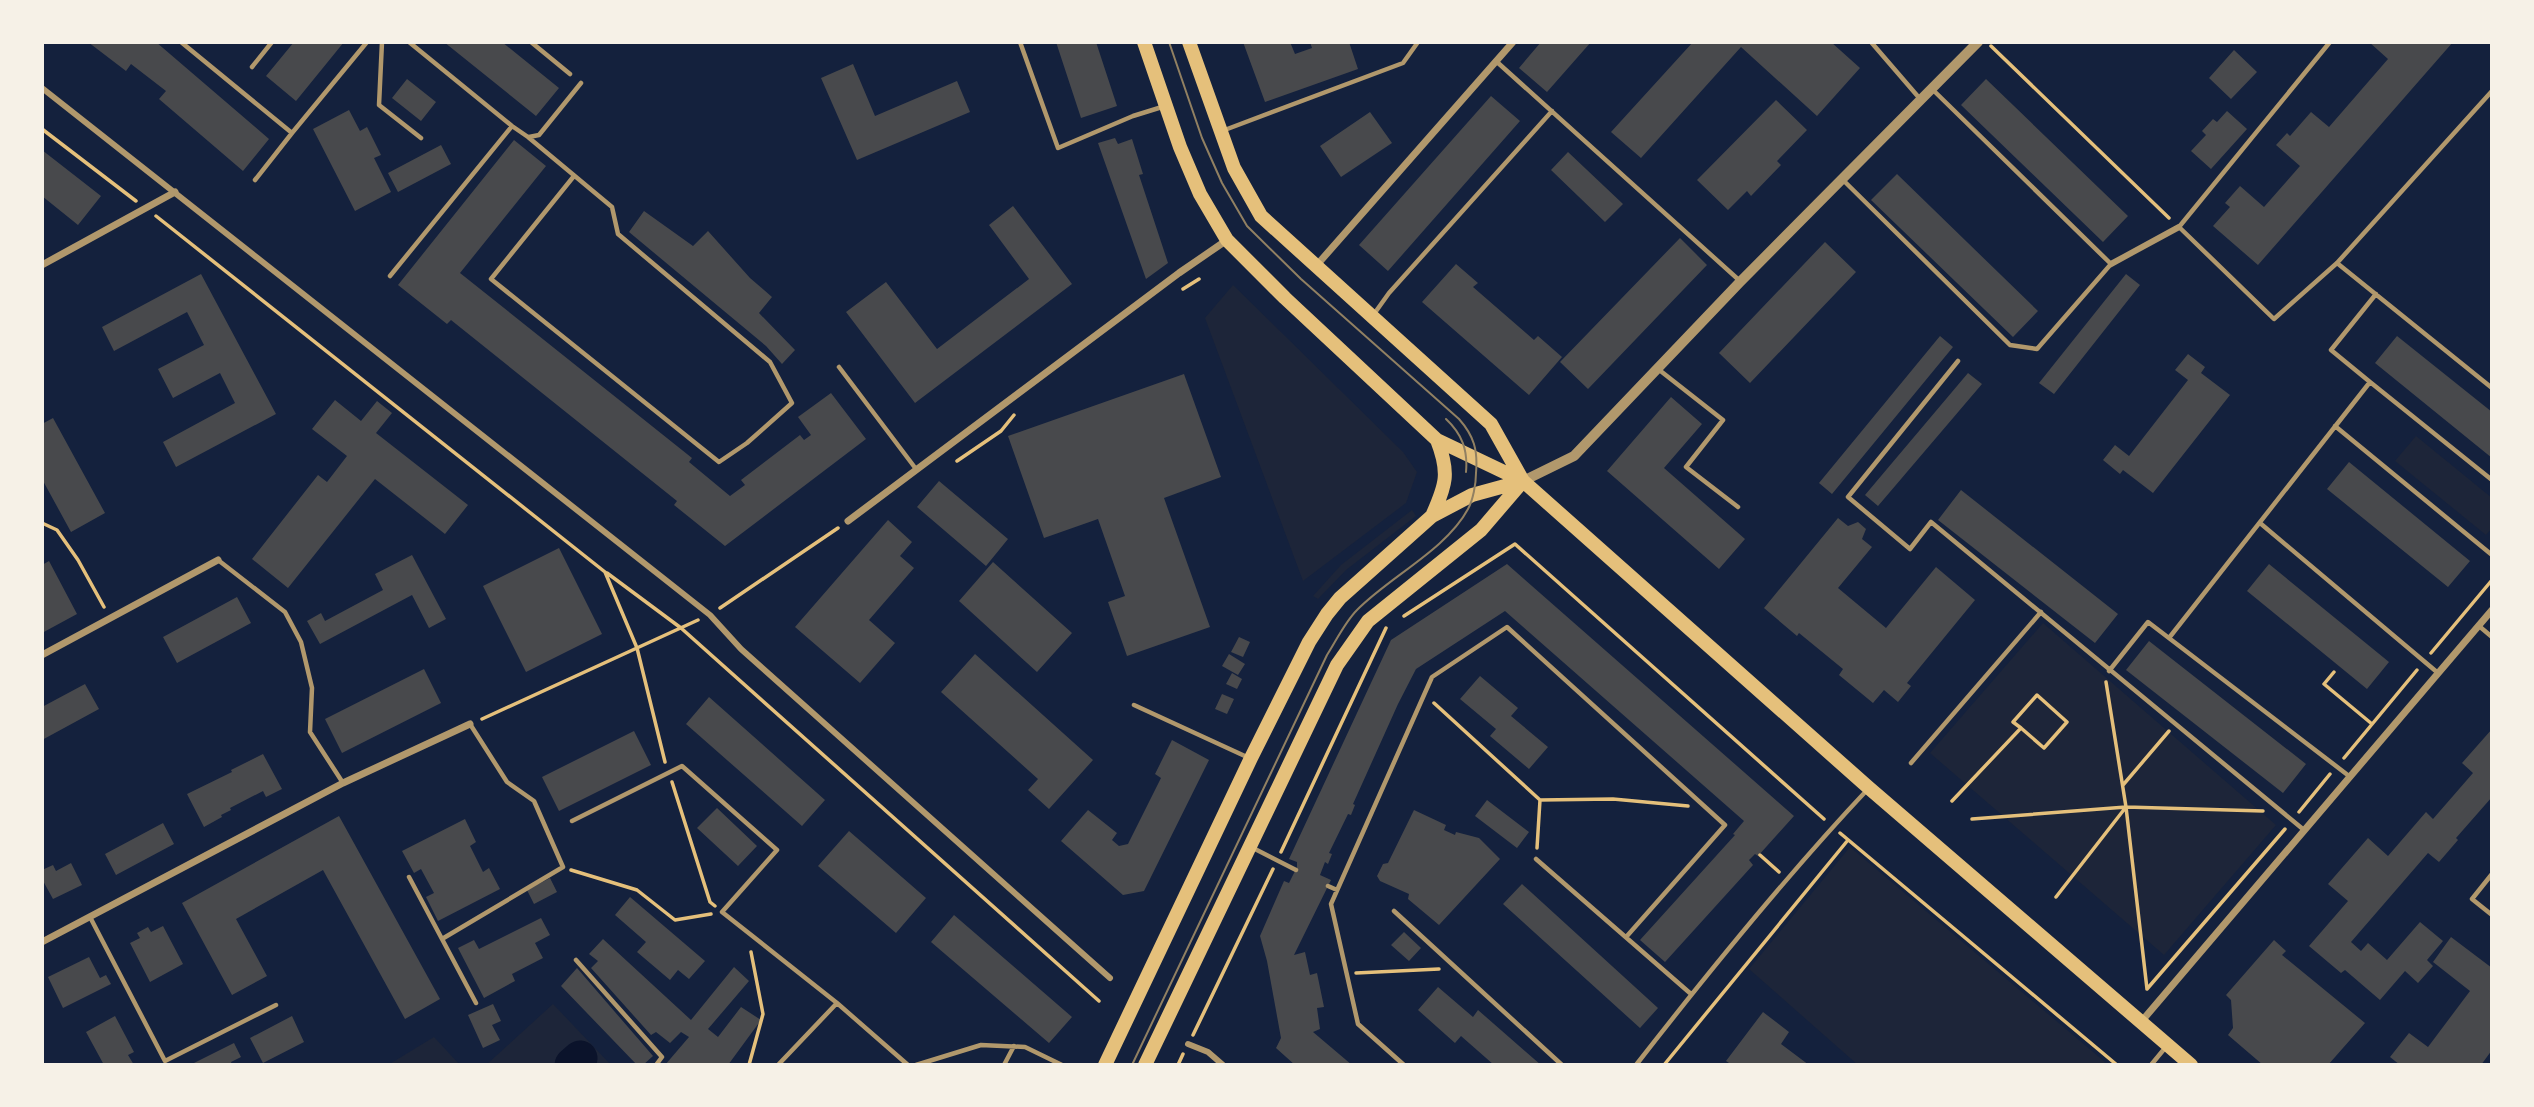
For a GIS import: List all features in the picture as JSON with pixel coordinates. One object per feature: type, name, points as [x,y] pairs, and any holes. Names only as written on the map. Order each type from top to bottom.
[{"type":"main road","points":[[1144,42],[1200,194],[1227,240],[1285,298],[1437,440],[1523,481],[1869,788],[2191,1065]]},
{"type":"main road","points":[[1189,42],[1219,132],[1234,168],[1261,216],[1491,424],[1523,481]]},
{"type":"main road","points":[[1432,516],[1443,490],[1446,463],[1437,440]]},
{"type":"main road","points":[[1105,1065],[1308,642],[1327,614],[1340,598],[1432,516],[1472,495],[1523,481]]},
{"type":"main road","points":[[1145,1065],[1337,666],[1368,621],[1481,530],[1523,481]]},
{"type":"street","points":[[1315,267],[1513,42]]},
{"type":"street","points":[[1523,481],[1574,456],[1740,282],[1978,42]]},
{"type":"street","points":[[42,88],[710,615],[741,649],[1110,978]]},
{"type":"street","points":[[42,265],[175,192]]},
{"type":"street","points":[[2111,264],[2179,227]]},
{"type":"street","points":[[848,521],[1227,240]]},
{"type":"street","points":[[42,654],[218,560]]},
{"type":"street","points":[[2141,1022],[2492,610]]},
{"type":"street","points":[[42,942],[343,783],[470,724]]},
{"type":"street","points":[[1188,1044],[1208,1052],[1223,1065]]},
{"type":"lane","points":[[181,42],[292,133]]},
{"type":"lane","points":[[252,67],[272,42]]},
{"type":"lane","points":[[255,180],[367,42]]},
{"type":"lane","points":[[383,42],[379,105],[421,138]]},
{"type":"lane","points":[[409,42],[612,206],[618,234],[770,362],[792,403],[747,443],[719,462],[491,279],[574,176]]},
{"type":"lane","points":[[531,42],[570,74]]},
{"type":"lane","points":[[1020,42],[1058,148],[1133,116],[1166,106]]},
{"type":"lane","points":[[1219,132],[1403,63],[1418,42]]},
{"type":"lane","points":[[1871,42],[1922,100]]},
{"type":"lane","points":[[2330,42],[2179,227],[2274,319],[2337,262],[2492,91]]},
{"type":"lane","points":[[1496,61],[1740,282]]},
{"type":"lane","points":[[528,137],[539,135],[581,83]]},
{"type":"lane","points":[[1842,180],[2010,345],[2037,349],[2111,264],[1932,89]]},
{"type":"lane","points":[[1372,317],[1389,293],[1552,111]]},
{"type":"lane","points":[[390,276],[512,126]]},
{"type":"lane","points":[[2337,262],[2492,388]]},
{"type":"lane","points":[[2375,294],[2332,350],[2492,480]]},
{"type":"lane","points":[[1958,361],[1848,497],[1910,548],[1931,522],[2304,830]]},
{"type":"lane","points":[[839,367],[916,470]]},
{"type":"lane","points":[[1658,368],[1723,420],[1686,467],[1738,508]]},
{"type":"lane","points":[[2169,638],[2370,383]]},
{"type":"lane","points":[[2335,426],[2492,555]]},
{"type":"lane","points":[[2260,523],[2438,673]]},
{"type":"lane","points":[[218,560],[285,612],[301,642],[312,688],[310,732],[343,783]]},
{"type":"lane","points":[[1910,763],[2041,611]]},
{"type":"lane","points":[[2109,671],[2147,622],[2350,776]]},
{"type":"lane","points":[[2479,625],[2492,637]]},
{"type":"lane","points":[[1404,1065],[1358,1024],[1331,904],[1432,677],[1507,627],[1725,825],[1628,936]]},
{"type":"lane","points":[[1135,705],[1251,758]]},
{"type":"lane","points":[[442,939],[563,867],[534,801],[507,782],[470,724]]},
{"type":"lane","points":[[572,821],[682,765],[777,850],[722,912],[837,1003],[908,1065]]},
{"type":"lane","points":[[1636,1065],[1691,993],[1869,788]]},
{"type":"lane","points":[[1250,847],[1296,870]]},
{"type":"lane","points":[[1536,859],[1691,993]]},
{"type":"lane","points":[[2492,874],[2472,899],[2492,915]]},
{"type":"lane","points":[[409,877],[475,1003]]},
{"type":"lane","points":[[1328,886],[1337,890]]},
{"type":"lane","points":[[1394,911],[1562,1065]]},
{"type":"lane","points":[[90,917],[165,1061],[276,1005]]},
{"type":"lane","points":[[576,960],[662,1057],[656,1065]]},
{"type":"lane","points":[[778,1065],[837,1003]]},
{"type":"lane","points":[[916,1065],[981,1045],[1024,1047],[1062,1065]]},
{"type":"lane","points":[[2151,1065],[2168,1045]]},
{"type":"lane","points":[[1004,1065],[1014,1046]]},
{"type":"path","points":[[1986,42],[2179,227]]},
{"type":"path","points":[[42,129],[146,208],[605,572],[681,628],[1100,1001]]},
{"type":"path","points":[[470,724],[710,615],[848,521]]},
{"type":"path","points":[[42,523],[57,530],[78,560],[110,618]]},
{"type":"path","points":[[1398,620],[1515,544],[1848,840],[2117,1065]]},
{"type":"path","points":[[605,572],[637,648],[669,772],[710,902],[722,912]]},
{"type":"path","points":[[2103,666],[2126,807],[2147,989],[2292,821],[2492,580]]},
{"type":"path","points":[[1178,1065],[1387,626]]},
{"type":"path","points":[[2334,672],[2324,684],[2372,724]]},
{"type":"path","points":[[1424,694],[1540,800],[1613,799],[1706,808]]},
{"type":"path","points":[[2037,695],[2067,722],[2044,748],[2021,728],[2014,722],[2037,695]]},
{"type":"path","points":[[2123,785],[2174,724]]},
{"type":"path","points":[[1952,800],[2021,728]]},
{"type":"path","points":[[1536,859],[1540,800]]},
{"type":"path","points":[[2056,897],[2126,807]]},
{"type":"path","points":[[1972,819],[2126,807],[2281,811]]},
{"type":"path","points":[[1664,1065],[1848,840]]},
{"type":"path","points":[[1760,855],[1788,879]]},
{"type":"path","points":[[563,867],[636,890],[674,920],[722,912]]},
{"type":"path","points":[[745,943],[752,953],[763,1014],[749,1065]]},
{"type":"path","points":[[1346,973],[1455,969]]},
{"type":"shaded area","points":[[1233,285],[1403,452],[1417,472],[1406,503],[1303,581],[1205,318]]},
{"type":"shaded area","points":[[2416,436],[2492,498],[2492,528],[2486,535],[2395,461]]},
{"type":"shaded area","points":[[1412,510],[1416,516],[1346,570],[1318,599],[1313,596],[1341,565]]},
{"type":"shaded area","points":[[2043,623],[2276,825],[2164,955],[1930,753]]},
{"type":"shaded area","points":[[1850,847],[2105,1062],[2102,1065],[1858,1065],[1749,969]]},
{"type":"shaded area","points":[[553,1004],[611,1065],[486,1065]]},
{"type":"shaded area","points":[[434,1037],[460,1065],[388,1065]]},
{"type":"building","points":[[88,42],[156,42],[269,139],[243,171],[159,99],[166,91],[131,64],[126,71]]},
{"type":"building","points":[[294,42],[344,42],[296,101],[266,76]]},
{"type":"building","points":[[444,42],[502,42],[559,88],[536,116]]},
{"type":"building","points":[[1056,42],[1096,42],[1117,106],[1081,118]]},
{"type":"building","points":[[1243,42],[1290,42],[1295,54],[1312,48],[1310,42],[1349,42],[1358,69],[1265,102]]},
{"type":"building","points":[[1541,42],[1591,42],[1547,92],[1519,68]]},
{"type":"building","points":[[1693,42],[1831,42],[1860,68],[1817,116],[1741,47],[1641,158],[1611,132]]},
{"type":"building","points":[[2369,42],[2453,42],[2258,265],[2213,226],[2230,207],[2225,203],[2240,186],[2264,207],[2300,166],[2276,145],[2287,133],[2290,136],[2311,112],[2329,127],[2388,59]]},
{"type":"building","points":[[2234,50],[2257,72],[2231,99],[2209,78]]},
{"type":"building","points":[[853,64],[875,116],[957,81],[970,112],[857,160],[821,78]]},
{"type":"building","points":[[407,79],[436,102],[421,121],[392,98]]},
{"type":"building","points":[[1986,79],[2128,216],[2103,242],[1961,105]]},
{"type":"building","points":[[1491,96],[1520,121],[1388,271],[1359,245]]},
{"type":"building","points":[[1776,100],[1807,130],[1777,161],[1781,165],[1751,196],[1747,191],[1728,210],[1697,180]]},
{"type":"building","points":[[349,110],[360,131],[367,127],[381,155],[374,158],[391,192],[355,211],[313,129]]},
{"type":"building","points":[[2227,111],[2247,129],[2211,169],[2191,151],[2206,135],[2202,131],[2213,119],[2217,122]]},
{"type":"building","points":[[1370,112],[1392,143],[1341,177],[1320,146]]},
{"type":"building","points":[[1115,138],[1118,144],[1132,139],[1143,174],[1139,175],[1168,263],[1146,279],[1098,143]]},
{"type":"building","points":[[514,140],[546,166],[460,273],[692,458],[689,462],[730,496],[745,485],[741,480],[800,435],[804,440],[811,435],[798,417],[831,393],[866,439],[725,546],[674,505],[677,501],[451,320],[447,324],[398,285]]},
{"type":"building","points":[[441,145],[451,164],[398,192],[388,173]]},
{"type":"building","points":[[42,150],[101,196],[78,225],[42,196]]},
{"type":"building","points":[[1568,152],[1623,204],[1605,222],[1551,170]]},
{"type":"building","points":[[1897,174],[2038,311],[2013,337],[1871,200]]},
{"type":"building","points":[[1013,206],[1072,284],[915,403],[846,312],[886,282],[937,349],[1029,279],[989,225]]},
{"type":"building","points":[[644,211],[693,246],[708,231],[750,278],[772,297],[759,313],[795,350],[782,364],[766,346],[629,232]]},
{"type":"building","points":[[1680,238],[1707,265],[1588,389],[1560,362]]},
{"type":"building","points":[[1825,242],[1856,272],[1750,383],[1719,353]]},
{"type":"building","points":[[1456,264],[1478,283],[1473,287],[1534,340],[1538,336],[1562,357],[1529,395],[1422,302]]},
{"type":"building","points":[[201,274],[276,414],[176,467],[163,442],[235,403],[220,373],[173,398],[158,369],[204,345],[187,312],[114,351],[102,327]]},
{"type":"building","points":[[2126,274],[2140,285],[2054,394],[2039,383]]},
{"type":"building","points":[[1940,336],[1953,347],[1832,494],[1819,483]]},
{"type":"building","points":[[2397,336],[2492,412],[2492,458],[2375,363]]},
{"type":"building","points":[[2188,354],[2205,367],[2201,373],[2230,395],[2153,493],[2123,470],[2120,474],[2103,460],[2115,445],[2129,456],[2188,380],[2175,370]]},
{"type":"building","points":[[1968,373],[1982,384],[1878,506],[1865,495]]},
{"type":"building","points":[[1184,374],[1221,477],[1164,498],[1210,627],[1127,656],[1108,602],[1125,596],[1098,519],[1044,538],[1008,436]]},
{"type":"building","points":[[1671,397],[1702,424],[1664,468],[1745,539],[1719,569],[1607,471]]},
{"type":"building","points":[[335,400],[361,421],[377,401],[392,413],[376,433],[468,505],[445,534],[375,479],[288,588],[252,559],[318,475],[327,482],[347,456],[312,429]]},
{"type":"building","points":[[53,418],[105,513],[71,532],[42,479],[42,424]]},
{"type":"building","points":[[2349,462],[2470,561],[2448,587],[2327,489]]},
{"type":"building","points":[[939,481],[1008,539],[986,566],[917,507]]},
{"type":"building","points":[[1961,490],[2118,614],[2095,643],[1938,520]]},
{"type":"building","points":[[1838,518],[1848,526],[1858,522],[1866,529],[1862,539],[1872,547],[1838,588],[1886,628],[1936,567],[1975,600],[1907,683],[1911,686],[1898,702],[1884,690],[1873,703],[1839,675],[1843,669],[1764,608]]},
{"type":"building","points":[[888,520],[912,542],[900,556],[914,568],[869,620],[895,643],[860,683],[795,627]]},
{"type":"building","points":[[559,548],[602,634],[526,672],[483,586]]},
{"type":"building","points":[[412,555],[446,619],[429,628],[412,595],[320,644],[307,621],[321,613],[325,621],[383,590],[375,574]]},
{"type":"building","points":[[49,561],[77,614],[42,633],[42,565]]},
{"type":"building","points":[[993,562],[1072,633],[1037,672],[959,601]]},
{"type":"building","points":[[1507,564],[1794,816],[1758,856],[1755,854],[1749,860],[1753,865],[1665,962],[1640,940],[1735,835],[1733,834],[1744,821],[1505,611],[1416,669],[1353,804],[1355,805],[1351,815],[1348,814],[1329,853],[1332,854],[1328,864],[1325,862],[1320,875],[1331,880],[1294,955],[1305,952],[1310,975],[1317,973],[1324,1007],[1317,1008],[1320,1029],[1313,1032],[1352,1065],[1295,1065],[1276,1048],[1281,1038],[1260,936],[1284,881],[1289,883],[1297,867],[1297,862],[1289,859],[1391,640]]},
{"type":"building","points":[[2269,564],[2389,662],[2367,689],[2247,591]]},
{"type":"building","points":[[237,597],[251,623],[177,663],[163,637]]},
{"type":"building","points":[[1239,637],[1250,642],[1243,657],[1231,652]]},
{"type":"building","points":[[2149,641],[2306,764],[2283,793],[2126,670]]},
{"type":"building","points":[[975,654],[1093,760],[1049,809],[1028,790],[1038,779],[941,692]]},
{"type":"building","points":[[1229,654],[1245,664],[1238,675],[1222,666]]},
{"type":"building","points":[[424,669],[441,703],[342,753],[325,719]]},
{"type":"building","points":[[1232,673],[1242,679],[1237,689],[1226,684]]},
{"type":"building","points":[[1480,676],[1518,708],[1511,716],[1548,747],[1529,769],[1490,736],[1496,729],[1460,699]]},
{"type":"building","points":[[85,684],[99,709],[42,740],[42,707]]},
{"type":"building","points":[[1222,694],[1234,699],[1227,714],[1215,709]]},
{"type":"building","points":[[709,697],[825,800],[802,826],[686,724]]},
{"type":"building","points":[[2492,729],[2492,797],[2439,862],[2428,853],[2351,942],[2361,951],[2368,943],[2387,960],[2420,922],[2443,941],[2427,960],[2433,966],[2418,983],[2405,971],[2380,1000],[2345,970],[2341,973],[2309,946],[2348,901],[2328,884],[2368,838],[2388,856],[2426,812],[2433,819],[2473,773],[2462,763]]},
{"type":"building","points":[[634,731],[651,765],[559,811],[542,777]]},
{"type":"building","points":[[1172,740],[1209,760],[1144,891],[1123,895],[1061,841],[1088,810],[1117,833],[1112,840],[1119,846],[1128,844],[1161,778],[1155,774]]},
{"type":"building","points":[[263,754],[282,789],[266,797],[263,791],[230,808],[222,817],[204,827],[187,794]]},
{"type":"building","points":[[1487,800],[1529,832],[1517,848],[1475,816]]},
{"type":"building","points":[[717,808],[757,846],[738,866],[697,828]]},
{"type":"building","points":[[1414,810],[1446,825],[1444,830],[1455,835],[1456,832],[1479,838],[1500,859],[1439,925],[1408,899],[1409,894],[1380,881],[1377,876],[1383,864],[1388,863]]},
{"type":"building","points":[[339,816],[440,999],[405,1019],[323,870],[236,919],[267,976],[232,995],[182,903]]},
{"type":"building","points":[[465,819],[476,842],[470,846],[483,872],[489,868],[500,889],[438,921],[426,897],[434,893],[421,869],[414,873],[402,851]]},
{"type":"building","points":[[163,823],[174,844],[116,875],[105,854]]},
{"type":"building","points":[[849,831],[926,898],[896,933],[818,866]]},
{"type":"building","points":[[71,863],[82,885],[53,899],[42,879],[42,870],[53,865],[56,871]]},
{"type":"building","points":[[550,878],[557,892],[534,904],[527,890]]},
{"type":"building","points":[[1522,884],[1658,1008],[1640,1028],[1503,904]]},
{"type":"building","points":[[630,897],[705,961],[689,979],[678,970],[670,980],[637,952],[646,942],[615,915]]},
{"type":"building","points":[[954,915],[1072,1017],[1049,1043],[931,942]]},
{"type":"building","points":[[541,918],[550,935],[535,943],[543,958],[512,974],[515,981],[484,998],[458,948],[474,940],[479,949]]},
{"type":"building","points":[[163,926],[183,964],[150,982],[130,943],[140,938],[137,933],[148,927],[151,932]]},
{"type":"building","points":[[1404,932],[1421,948],[1409,961],[1391,945]]},
{"type":"building","points":[[2451,937],[2492,968],[2492,1050],[2481,1065],[2400,1065],[2390,1057],[2409,1033],[2428,1047],[2470,991],[2433,962]]},
{"type":"building","points":[[603,939],[691,1020],[734,967],[749,981],[708,1029],[718,1037],[741,1007],[761,1020],[728,1065],[665,1065],[689,1037],[681,1032],[670,1043],[656,1032],[651,1035],[591,968],[598,961],[589,954]]},
{"type":"building","points":[[2274,940],[2286,951],[2282,955],[2365,1023],[2328,1065],[2263,1065],[2228,1035],[2233,1028],[2231,1000],[2226,995]]},
{"type":"building","points":[[89,957],[100,978],[106,975],[111,984],[63,1008],[48,977]]},
{"type":"building","points":[[577,968],[653,1056],[643,1065],[637,1065],[561,986]]},
{"type":"building","points":[[1438,987],[1473,1017],[1478,1010],[1541,1065],[1494,1065],[1461,1036],[1455,1043],[1418,1010]]},
{"type":"building","points":[[493,1004],[501,1021],[492,1025],[500,1040],[483,1048],[468,1015]]},
{"type":"building","points":[[1763,1012],[1789,1032],[1781,1044],[1809,1065],[1732,1065],[1726,1061]]},
{"type":"building","points":[[115,1016],[134,1052],[128,1055],[134,1065],[104,1065],[86,1032]]},
{"type":"building","points":[[292,1016],[304,1042],[263,1063],[250,1038]]},
{"type":"building","points":[[234,1043],[241,1057],[231,1062],[232,1065],[190,1065]]},
{"type":"waterway","points":[[572,1065],[580,1058]]},
{"type":"tram line","points":[[1132,1065],[1327,655],[1357,610],[1432,550],[1458,524],[1471,501],[1476,465],[1471,437],[1459,419],[1301,279],[1247,226],[1222,183],[1202,138],[1169,42]]},
{"type":"tram line","points":[[1446,419],[1463,443],[1466,472]]}]
